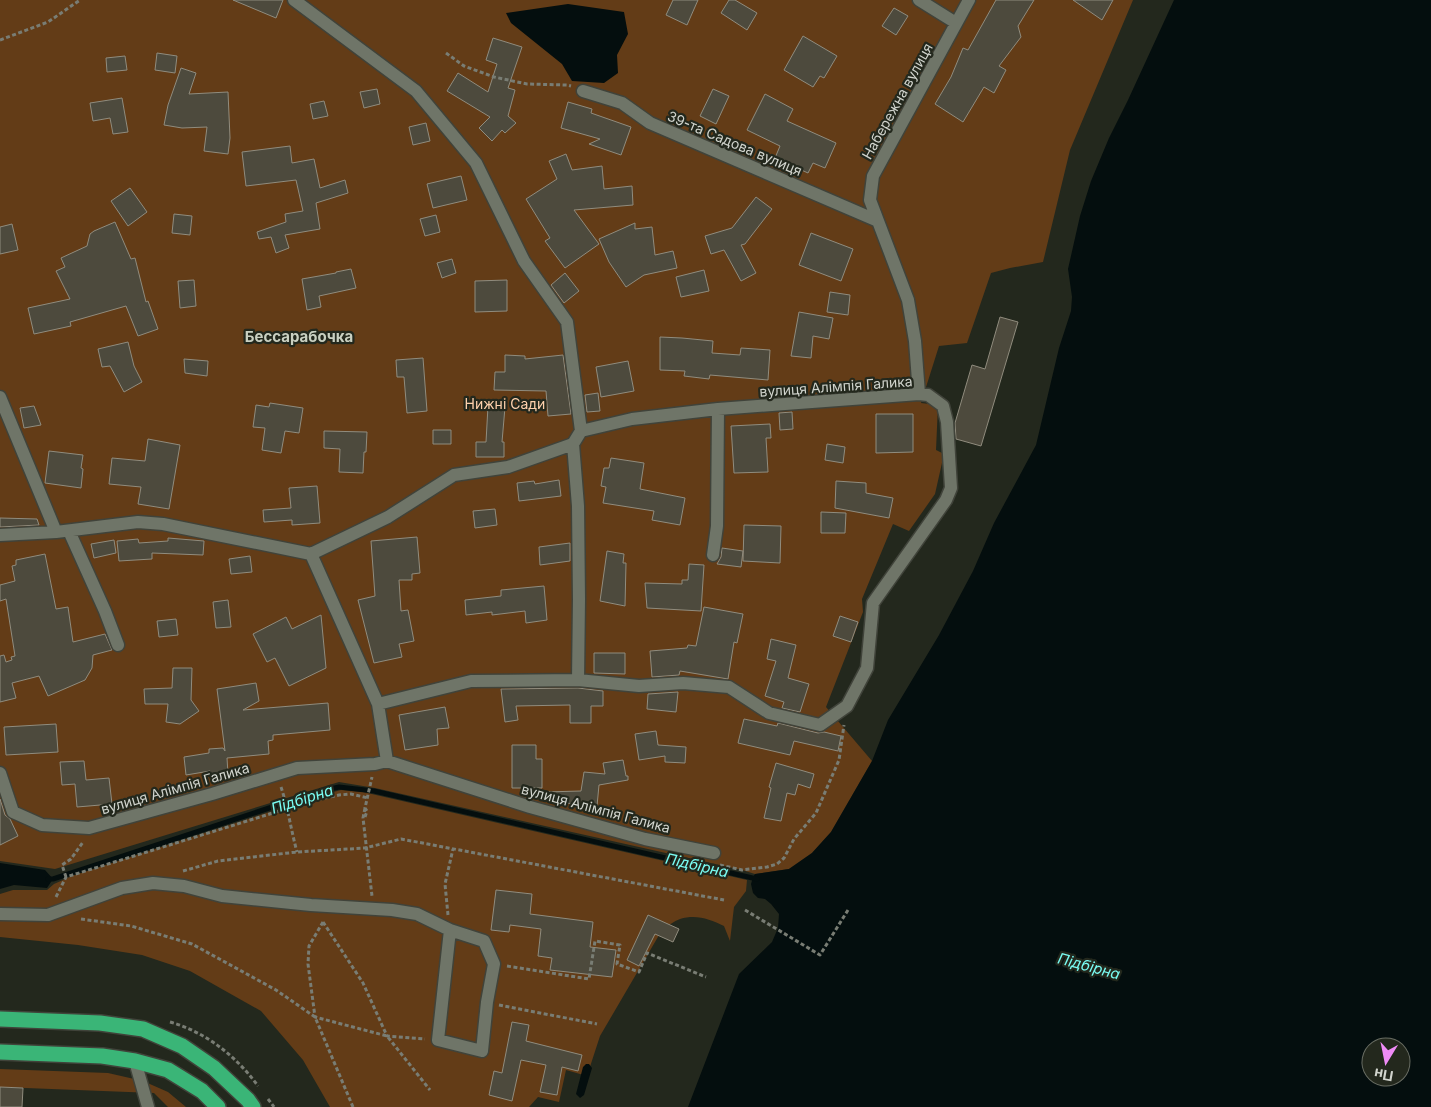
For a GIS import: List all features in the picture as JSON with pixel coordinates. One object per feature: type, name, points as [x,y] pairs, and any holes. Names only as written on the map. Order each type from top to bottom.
[{"type":"highway","points":[[0,1019],[100,1023],[143,1029],[182,1046],[214,1068],[253,1107]]},
{"type":"highway","points":[[0,1052],[102,1056],[135,1060],[168,1070],[202,1091],[218,1107]]},
{"type":"street","points":[[294,0],[416,91],[476,163],[524,261],[567,322],[581,431],[573,444],[578,506],[578,680]]},
{"type":"street","points":[[919,0],[956,23]]},
{"type":"street","name":"Набережна вулиця","points":[[919,394],[915,342],[908,300],[870,200],[873,176],[969,0]]},
{"type":"street","name":"39-та Садова вулиця","points":[[582,91],[622,103],[650,123],[878,221]]},
{"type":"street","name":"вулиця Алімпія Галика","points":[[378,704],[471,682],[578,680],[639,686],[682,683],[729,688],[769,713],[820,725],[847,706],[867,668],[873,603],[946,500],[951,488],[947,422],[943,406],[928,395],[919,394],[718,409],[632,419],[581,431]]},
{"type":"street","points":[[0,397],[56,532]]},
{"type":"street","points":[[713,555],[717,526],[718,409]]},
{"type":"street","points":[[0,534],[69,531],[138,522],[163,524],[311,554],[388,517],[454,475],[508,467],[573,444]]},
{"type":"street","points":[[69,531],[118,645]]},
{"type":"street","points":[[311,554],[378,704],[387,762]]},
{"type":"street","name":"вулиця Алімпія Галика","points":[[0,774],[13,812],[42,825],[89,828],[298,768],[387,762],[549,812],[715,858]]},
{"type":"street","points":[[0,914],[48,915],[122,888],[153,883],[184,886],[222,896],[417,914],[450,930],[484,941],[494,964],[487,1002],[482,1051],[438,1040],[450,930]]},
{"type":"street","points":[[135,1060],[148,1107]]},
{"type":"path","points":[[0,40],[48,22],[80,0]]},
{"type":"path","points":[[446,53],[464,66],[494,77],[527,84],[567,85],[582,91]]},
{"type":"path","points":[[715,858],[742,870],[767,867],[777,864],[784,858],[794,838],[816,813],[839,760],[847,706]]},
{"type":"path","points":[[370,788],[363,823],[374,909]]},
{"type":"path","points":[[66,877],[315,800],[351,794],[368,798]]},
{"type":"path","points":[[284,796],[297,852]]},
{"type":"path","points":[[48,915],[66,877],[62,864],[71,859],[88,835],[89,828]]},
{"type":"path","points":[[180,872],[218,861],[297,852],[365,848],[401,839],[724,900]]},
{"type":"path","points":[[450,930],[445,884],[453,849]]},
{"type":"path","points":[[311,905],[363,982],[387,1036],[430,1090]]},
{"type":"path","points":[[746,910],[820,955],[848,910]]},
{"type":"path","points":[[76,919],[131,926],[192,944],[276,990],[315,1017],[387,1036],[438,1040]]},
{"type":"path","points":[[323,922],[309,946],[308,964],[315,1017],[353,1107]]},
{"type":"path","points":[[494,964],[589,978],[595,941],[620,945],[617,964],[639,972],[648,952],[706,977]]},
{"type":"path","points":[[487,1002],[597,1024]]},
{"type":"green space","name":"Нижні Сади","points":[[0,0],[1133,0],[1070,150],[1043,262],[991,273],[967,343],[939,346],[921,403],[938,405],[936,450],[944,454],[935,494],[909,531],[893,524],[862,599],[863,612],[826,707],[872,761],[831,832],[812,853],[789,869],[755,874],[375,788],[339,782],[55,869],[0,861]]},
{"type":"green space","points":[[341,790],[363,792],[747,880],[746,891],[734,907],[730,941],[724,926],[703,918],[680,919],[662,930],[600,1036],[587,1076],[566,1070],[559,1102],[538,1097],[529,1107],[330,1107],[303,1060],[261,1011],[190,971],[142,955],[78,945],[0,937],[0,894],[13,890],[47,890],[54,884],[72,876],[293,803]]},
{"type":"green space","points":[[0,1069],[108,1073],[143,1081],[168,1092],[186,1107],[168,1107],[154,1093],[0,1087]]},
{"type":"water","points":[[1174,0],[1431,0],[1431,1107],[688,1107],[739,974],[772,942],[778,928],[779,914],[765,899],[758,898],[753,893],[751,884],[753,877],[755,874],[789,869],[812,853],[831,832],[872,761],[888,720],[939,635],[973,571],[994,523],[1036,445],[1059,348],[1071,311],[1072,297],[1068,269],[1080,216],[1091,181],[1109,138]]},
{"type":"water","points":[[568,4],[624,12],[628,34],[617,55],[618,73],[604,83],[572,81],[562,64],[511,23],[506,13]]},
{"type":"water","points":[[0,863],[45,870],[53,879],[47,888],[14,885],[0,889]]},
{"type":"water","points":[[589,1064],[592,1068],[584,1095],[580,1098],[576,1094],[583,1067]]},
{"type":"building","points":[[233,0],[283,0],[276,18]]},
{"type":"building","points":[[673,0],[698,0],[687,25],[666,15]]},
{"type":"building","points":[[729,0],[735,0],[757,13],[747,30],[721,13]]},
{"type":"building","points":[[996,0],[1034,0],[1018,26],[1021,37],[999,66],[1006,70],[994,93],[984,87],[963,122],[935,104],[951,77],[963,48],[968,50]]},
{"type":"building","points":[[1073,0],[1113,0],[1102,20]]},
{"type":"building","points":[[894,8],[908,16],[896,35],[882,26]]},
{"type":"building","points":[[803,36],[837,56],[824,78],[820,76],[813,87],[784,70]]},
{"type":"building","points":[[493,38],[522,47],[508,88],[515,90],[508,116],[516,123],[505,133],[502,130],[492,141],[479,128],[490,117],[447,91],[458,73],[488,92],[497,64],[486,60]]},
{"type":"building","points":[[157,53],[177,56],[175,73],[155,70]]},
{"type":"building","points":[[125,56],[127,70],[107,72],[106,58]]},
{"type":"building","points":[[181,68],[196,73],[189,94],[228,92],[230,138],[228,154],[204,151],[207,127],[182,128],[164,125],[168,105]]},
{"type":"building","points":[[377,89],[380,104],[364,108],[360,92]]},
{"type":"building","points":[[713,89],[729,96],[716,124],[700,116]]},
{"type":"building","points":[[765,94],[793,109],[787,121],[836,143],[825,168],[813,163],[808,173],[775,158],[780,146],[747,130]]},
{"type":"building","points":[[122,98],[128,132],[113,134],[110,118],[93,121],[90,103]]},
{"type":"building","points":[[324,101],[328,116],[313,119],[310,104]]},
{"type":"building","points":[[568,102],[592,109],[591,113],[631,127],[621,155],[589,144],[600,139],[561,128]]},
{"type":"building","points":[[426,123],[430,141],[413,145],[409,127]]},
{"type":"building","points":[[290,146],[292,163],[314,159],[320,188],[345,180],[348,193],[316,203],[320,229],[285,235],[289,248],[276,253],[271,237],[259,239],[257,232],[286,222],[285,214],[303,211],[296,180],[246,186],[242,152]]},
{"type":"building","points":[[566,154],[572,170],[602,166],[604,189],[632,186],[633,205],[574,210],[599,244],[565,268],[545,241],[550,238],[526,199],[557,179],[549,161]]},
{"type":"building","points":[[461,176],[467,200],[433,208],[427,184]]},
{"type":"building","points":[[130,188],[147,212],[128,226],[111,201]]},
{"type":"building","points":[[756,197],[772,209],[745,244],[741,245],[756,273],[741,281],[724,250],[711,254],[705,236],[732,228]]},
{"type":"building","points":[[174,214],[192,216],[190,235],[172,233]]},
{"type":"building","points":[[436,215],[440,232],[425,236],[420,219]]},
{"type":"building","points":[[115,222],[131,259],[135,258],[146,302],[148,301],[158,329],[138,336],[126,306],[70,322],[71,326],[34,334],[28,308],[70,299],[56,271],[65,267],[61,258],[87,246],[90,234]]},
{"type":"building","points":[[635,223],[635,229],[652,227],[655,255],[673,251],[677,268],[644,275],[626,287],[609,262],[599,239]]},
{"type":"building","points":[[12,224],[18,250],[0,254],[0,227]]},
{"type":"building","points":[[811,233],[853,249],[841,281],[799,265]]},
{"type":"building","points":[[452,259],[456,273],[442,278],[437,263]]},
{"type":"building","points":[[351,269],[356,288],[319,296],[321,307],[307,310],[302,279]]},
{"type":"building","points":[[704,270],[709,291],[681,297],[676,277]]},
{"type":"building","points":[[565,273],[579,291],[564,303],[551,285]]},
{"type":"building","points":[[194,280],[196,306],[180,308],[178,281]]},
{"type":"building","points":[[507,280],[507,311],[475,312],[475,281]]},
{"type":"building","points":[[830,292],[850,295],[848,315],[827,312]]},
{"type":"building","points":[[799,312],[833,318],[829,339],[813,336],[811,358],[791,356]]},
{"type":"building","points":[[1000,317],[1018,322],[981,446],[956,439],[955,423],[972,365],[985,369]]},
{"type":"building","points":[[660,337],[713,341],[712,353],[740,355],[741,348],[770,350],[768,380],[710,375],[709,379],[684,376],[685,371],[660,370]]},
{"type":"building","points":[[128,342],[134,366],[142,382],[124,392],[110,366],[102,367],[98,349]]},
{"type":"building","points":[[505,355],[525,356],[525,359],[563,355],[571,414],[548,416],[546,391],[494,390],[495,372],[505,372]]},
{"type":"building","points":[[423,358],[427,411],[407,413],[404,377],[397,377],[396,360]]},
{"type":"building","points":[[184,359],[208,361],[207,376],[185,373]]},
{"type":"building","points":[[628,361],[634,391],[601,397],[596,367]]},
{"type":"building","points":[[598,393],[600,411],[587,412],[585,395]]},
{"type":"building","points":[[270,403],[303,408],[299,433],[285,431],[281,453],[262,450],[265,428],[253,427],[256,405],[269,407]]},
{"type":"building","points":[[34,406],[41,425],[24,428],[20,408]]},
{"type":"building","points":[[488,406],[505,407],[502,442],[504,442],[504,457],[476,457],[476,442],[486,442]]},
{"type":"building","points":[[792,412],[793,429],[780,430],[779,413]]},
{"type":"building","points":[[876,414],[913,414],[913,452],[876,453]]},
{"type":"building","points":[[770,424],[771,438],[766,438],[768,472],[734,473],[731,426]]},
{"type":"building","points":[[433,430],[451,430],[451,444],[433,444]]},
{"type":"building","points":[[324,431],[367,432],[363,473],[339,472],[340,449],[324,448]]},
{"type":"building","points":[[148,439],[180,445],[169,509],[138,504],[141,487],[109,484],[112,458],[145,461]]},
{"type":"building","points":[[827,444],[845,447],[843,463],[825,460]]},
{"type":"building","points":[[49,451],[83,455],[81,488],[45,483]]},
{"type":"building","points":[[611,458],[644,463],[640,489],[685,498],[680,525],[652,520],[654,511],[603,503],[606,487],[601,486],[604,468],[609,468]]},
{"type":"building","points":[[559,480],[561,496],[519,501],[517,483],[534,481],[535,484]]},
{"type":"building","points":[[836,481],[866,483],[866,493],[893,498],[889,518],[835,508]]},
{"type":"building","points":[[317,486],[320,523],[292,525],[292,520],[264,522],[263,510],[291,508],[289,488]]},
{"type":"building","points":[[495,509],[497,525],[475,528],[473,511]]},
{"type":"building","points":[[821,512],[846,513],[845,533],[821,533]]},
{"type":"building","points":[[0,518],[37,519],[39,525],[0,527]]},
{"type":"building","points":[[744,525],[781,526],[780,563],[743,561]]},
{"type":"building","points":[[417,537],[420,573],[412,574],[412,580],[399,580],[401,611],[408,610],[414,641],[399,644],[402,657],[374,663],[358,600],[375,596],[371,541]]},
{"type":"building","points":[[168,538],[204,541],[203,555],[152,553],[152,559],[119,561],[117,541],[138,539],[139,543],[168,541]]},
{"type":"building","points":[[114,540],[116,553],[94,558],[91,544]]},
{"type":"building","points":[[570,543],[570,561],[540,565],[539,547]]},
{"type":"building","points":[[722,548],[743,551],[741,567],[717,564],[721,557]]},
{"type":"building","points":[[607,551],[624,554],[623,563],[626,563],[625,606],[600,601]]},
{"type":"building","points":[[45,554],[56,609],[68,607],[73,642],[105,634],[112,650],[93,655],[92,668],[85,680],[48,696],[39,676],[12,683],[16,698],[0,702],[0,656],[4,655],[6,662],[12,660],[11,657],[15,656],[6,599],[0,601],[0,585],[15,581],[12,566],[16,565],[16,560]]},
{"type":"building","points":[[250,556],[252,572],[231,574],[229,559]]},
{"type":"building","points":[[689,564],[704,565],[701,611],[647,608],[645,583],[682,584],[682,580],[688,580]]},
{"type":"building","points":[[544,586],[547,620],[526,623],[525,611],[492,615],[492,612],[466,615],[465,600],[501,596],[501,590]]},
{"type":"building","points":[[228,600],[231,627],[216,628],[213,602]]},
{"type":"building","points":[[704,607],[743,614],[737,643],[734,642],[728,679],[680,671],[679,675],[652,677],[650,651],[687,648],[688,645],[696,646]]},
{"type":"building","points":[[321,615],[326,668],[289,686],[275,658],[267,662],[253,634],[286,617],[292,629]]},
{"type":"building","points":[[840,616],[858,622],[851,642],[833,636]]},
{"type":"building","points":[[176,619],[178,635],[159,637],[157,621]]},
{"type":"building","points":[[771,639],[796,645],[788,678],[809,684],[800,712],[782,708],[784,702],[765,696],[776,661],[767,659]]},
{"type":"building","points":[[594,653],[625,653],[625,674],[594,673]]},
{"type":"building","points":[[173,668],[192,668],[191,700],[199,711],[180,724],[166,722],[168,704],[145,704],[144,689],[172,688]]},
{"type":"building","points":[[256,683],[259,701],[243,710],[328,703],[330,730],[273,735],[273,740],[268,741],[269,754],[227,758],[228,774],[211,775],[210,771],[186,775],[184,757],[209,753],[209,749],[223,748],[225,751],[217,689]]},
{"type":"building","points":[[578,688],[603,691],[603,706],[591,706],[591,723],[570,723],[570,705],[516,706],[518,720],[505,722],[501,689]]},
{"type":"building","points":[[678,692],[676,712],[647,709],[648,694]]},
{"type":"building","points":[[445,707],[449,728],[437,729],[438,745],[405,750],[399,715]]},
{"type":"building","points":[[744,719],[777,726],[778,723],[818,733],[824,732],[841,736],[838,751],[794,741],[790,755],[738,743]]},
{"type":"building","points":[[56,724],[58,752],[6,755],[4,727]]},
{"type":"building","points":[[656,731],[658,745],[686,747],[685,763],[665,762],[665,756],[639,760],[635,734]]},
{"type":"building","points":[[512,745],[536,745],[536,759],[542,759],[542,788],[512,788]]},
{"type":"building","points":[[623,760],[628,780],[599,785],[597,806],[544,801],[544,792],[581,791],[584,772],[605,774],[603,763]]},
{"type":"building","points":[[84,761],[86,780],[109,778],[112,804],[77,807],[75,784],[62,785],[60,762]]},
{"type":"building","points":[[776,763],[814,774],[810,788],[798,784],[795,795],[787,793],[781,821],[764,818],[771,788],[769,787]]},
{"type":"building","points":[[0,799],[5,815],[10,819],[18,836],[0,845]]},
{"type":"building","points":[[496,890],[532,894],[530,914],[593,922],[590,947],[616,950],[612,977],[550,970],[552,958],[538,956],[541,929],[510,925],[509,932],[491,930]]},
{"type":"building","points":[[648,915],[679,929],[673,942],[655,934],[639,966],[627,960]]},
{"type":"building","points":[[512,1022],[529,1025],[526,1041],[582,1055],[578,1071],[562,1067],[557,1095],[540,1092],[546,1065],[521,1060],[512,1101],[489,1095],[494,1071],[502,1073]]},
{"type":"building","points":[[0,1087],[23,1088],[22,1107],[0,1107]]},
{"type":"waterway","name":"Підбірна","points":[[48,879],[53,879],[321,791],[339,787],[374,791],[757,879]]},
{"type":"district","name":"Бессарабочка","points":[[299,336]]}]
